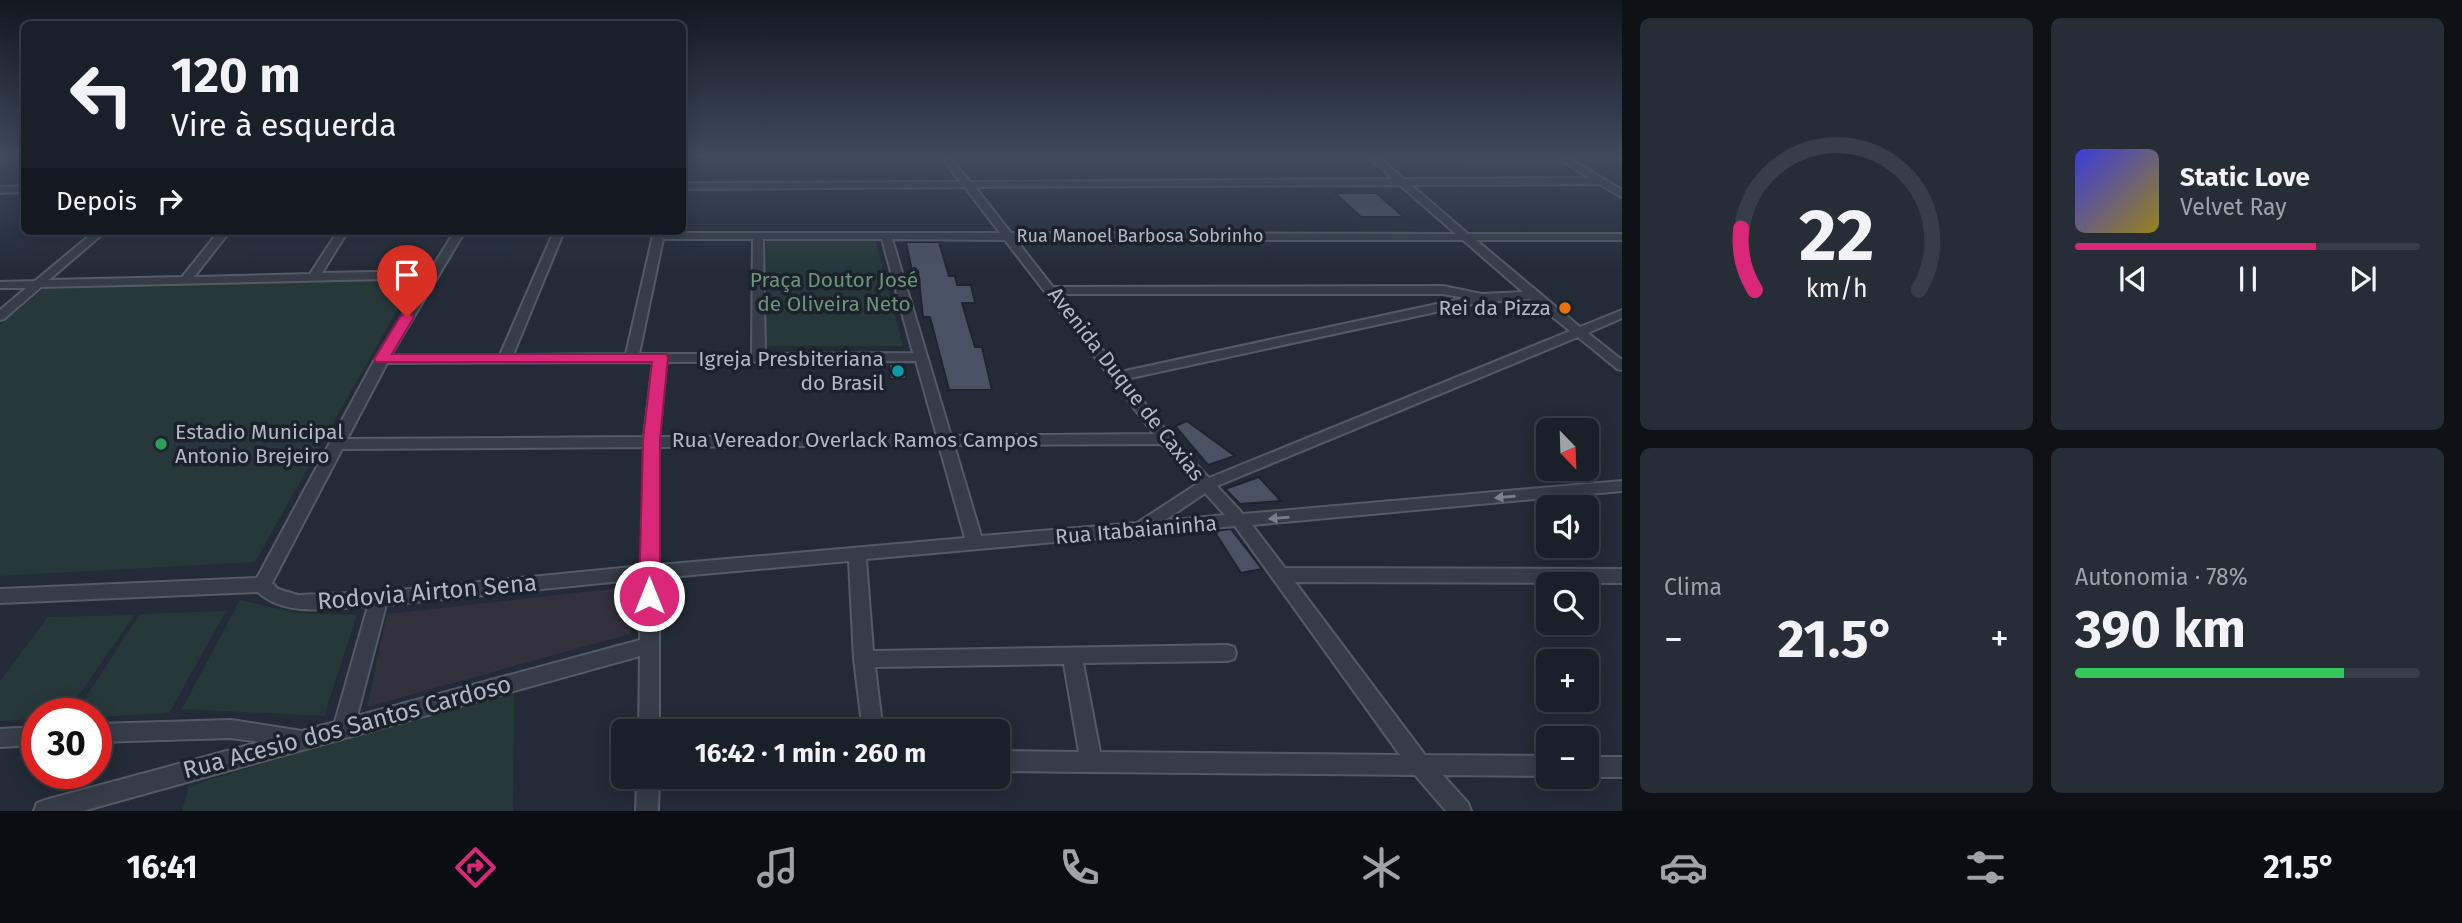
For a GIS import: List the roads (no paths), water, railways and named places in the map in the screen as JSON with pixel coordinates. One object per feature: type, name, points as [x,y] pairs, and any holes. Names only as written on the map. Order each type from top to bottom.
[{"type":"street","name":"Avenida Duque de Caxias","points":[[976,195],[1053,290],[1165,439],[1240,521],[1421,766],[1460,811]]},
{"type":"street","points":[[1415,195],[1622,366]]},
{"type":"street","points":[[0,316],[96,235]]},
{"type":"street","points":[[185,281],[222,235]]},
{"type":"street","points":[[314,277],[340,235]]},
{"type":"street","points":[[262,585],[382,359],[457,235]]},
{"type":"street","points":[[505,359],[557,235]]},
{"type":"street","points":[[632,358],[659,235]]},
{"type":"street","name":"Rua Manoel Barbosa Sobrinho","points":[[686,235],[1622,237]]},
{"type":"street","points":[[886,236],[975,543]]},
{"type":"street","points":[[758,237],[760,357]]},
{"type":"street","points":[[0,285],[433,274]]},
{"type":"street","points":[[1053,290],[1443,290],[1482,298]]},
{"type":"street","points":[[1118,377],[1482,298],[1533,295]]},
{"type":"street","points":[[1141,528],[1206,485],[1622,314]]},
{"type":"street","points":[[649,719],[651,440],[660,357]]},
{"type":"street","points":[[382,359],[921,357]]},
{"type":"street","name":"Rua Vereador Overlack Ramos Campos","points":[[336,444],[651,440],[1165,439]]},
{"type":"street","name":"Rua Itabaianinha","points":[[649,572],[1622,486]]},
{"type":"street","points":[[857,554],[864,659],[871,719]]},
{"type":"street","name":"Rodovia Airton Sena","points":[[0,596],[262,585],[272,594],[298,602],[379,599],[649,572]]},
{"type":"street","points":[[1278,575],[1622,576]]},
{"type":"street","points":[[344,727],[379,599]]},
{"type":"street","name":"Rua Acesio dos Santos Cardoso","points":[[45,811],[92,804],[301,739],[650,645]]},
{"type":"street","points":[[864,659],[1227,653]]},
{"type":"street","points":[[1072,656],[1091,764]]},
{"type":"street","points":[[112,733],[231,729],[301,739]]},
{"type":"street","points":[[0,738],[21,737]]},
{"type":"street","points":[[1010,761],[1536,766]]},
{"type":"street","points":[[1599,767],[1622,767]]},
{"type":"street","points":[[647,811],[648,789]]},
{"type":"place","name":"Rei da Pizza","points":[[1565,308]]},
{"type":"place","name":"Igreja Presbiteriana do Brasil","points":[[898,371]]},
{"type":"place","name":"Estadio Municipal Antonio Brejeiro","points":[[161,444]]},
{"type":"park label","name":"Praça Doutor José de Oliveira Neto","points":[[834,292]]}]
